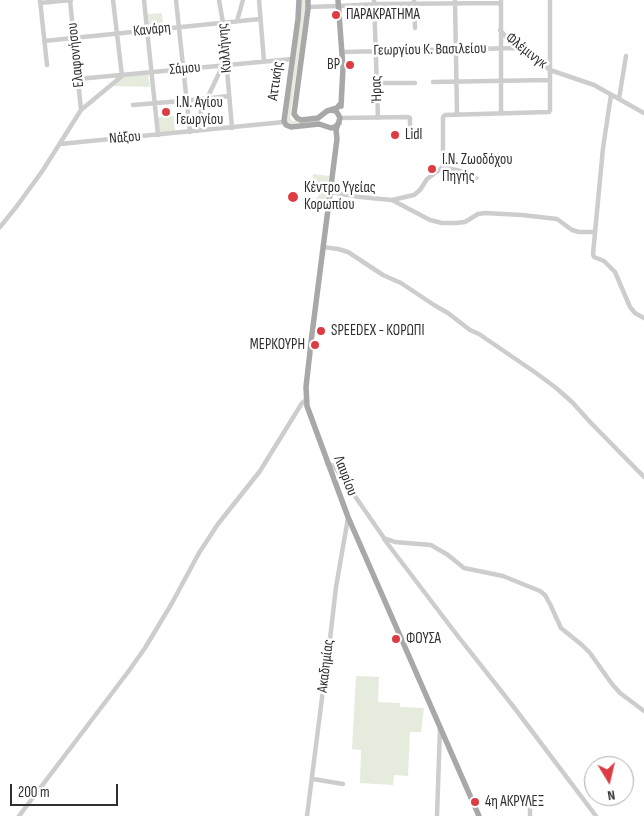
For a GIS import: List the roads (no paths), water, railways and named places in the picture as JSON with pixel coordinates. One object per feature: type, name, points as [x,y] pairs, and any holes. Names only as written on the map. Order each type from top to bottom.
[{"type":"main road","name":"Αττικής","points":[[298,0],[298,20],[284,122],[290,127],[319,124],[328,127]]},
{"type":"main road","name":"Αττικής","points":[[308,3],[294,113],[300,120],[318,118],[323,114]]},
{"type":"main road","name":"Λαυρίου","points":[[338,3],[343,68],[341,103],[336,130],[324,247],[306,387],[308,412],[348,517],[479,816]]},
{"type":"main road","points":[[336,142],[334,133],[322,121],[323,114],[337,108],[341,103]]},
{"type":"main road","points":[[328,127],[335,127],[339,118],[336,111],[330,110]]},
{"type":"street","points":[[47,65],[40,1],[71,0]]},
{"type":"street","name":"Ελαφονήσου","points":[[71,0],[82,110]]},
{"type":"street","points":[[0,227],[43,170],[82,110],[123,75],[113,0]]},
{"type":"street","points":[[144,0],[158,135]]},
{"type":"street","points":[[176,0],[190,132]]},
{"type":"street","name":"Κυλλήνης","points":[[219,0],[223,23],[225,65],[232,128]]},
{"type":"street","points":[[237,21],[243,0]]},
{"type":"street","points":[[258,0],[264,61]]},
{"type":"street","points":[[443,167],[443,117],[445,115],[549,112],[550,0]]},
{"type":"street","name":"Φλέμινγκ","points":[[308,3],[501,1],[500,30],[518,48],[550,70],[590,84],[644,113]]},
{"type":"street","name":"Ήρας","points":[[374,2],[378,118]]},
{"type":"street","points":[[415,2],[415,28]]},
{"type":"street","points":[[455,2],[457,114]]},
{"type":"street","name":"Κανάρη","points":[[44,41],[260,19]]},
{"type":"street","points":[[500,30],[501,113]]},
{"type":"street","name":"Γεωργίου Κ. Βασιλείου","points":[[342,52],[518,48]]},
{"type":"street","points":[[619,99],[626,56]]},
{"type":"street","name":"Σάμου","points":[[78,79],[292,59]]},
{"type":"street","points":[[197,131],[201,111],[225,65]]},
{"type":"street","points":[[433,82],[550,80]]},
{"type":"street","points":[[376,83],[414,83]]},
{"type":"street","points":[[611,95],[603,148],[593,250],[594,256],[604,261],[615,272],[630,307],[635,313],[644,318]]},
{"type":"street","points":[[133,105],[229,96]]},
{"type":"street","points":[[339,118],[409,117],[410,134]]},
{"type":"street","name":"Νάξου","points":[[60,144],[284,122]]},
{"type":"street","points":[[443,167],[469,173],[476,178]]},
{"type":"street","points":[[330,192],[392,200],[414,195],[428,179],[443,167]]},
{"type":"street","points":[[392,200],[430,220],[442,222],[456,224],[465,222],[478,214],[485,213],[522,214],[557,219],[572,230],[579,232],[596,232]]},
{"type":"street","points":[[324,247],[348,252],[383,275],[400,283],[448,313],[555,387],[572,402],[644,477]]},
{"type":"street","points":[[19,816],[145,648],[208,539],[260,471],[302,403],[306,400]]},
{"type":"street","points":[[327,463],[338,470],[399,559],[596,816]]},
{"type":"street","name":"Ακαδημίας","points":[[308,816],[336,587],[348,517]]},
{"type":"street","points":[[384,538],[395,542],[431,545],[464,568],[503,576],[540,591],[550,604],[562,628],[590,653],[620,693],[644,711]]},
{"type":"street","points":[[437,816],[440,728]]},
{"type":"street","points":[[313,779],[343,784]]},
{"type":"street","points":[[530,796],[530,816]]},
{"type":"place","name":"ΠΑΡΑΚΡΑΤΗΜΑ","points":[[336,15]]},
{"type":"place","name":"BP","points":[[350,65]]},
{"type":"place","name":"Ι.Ν. Αγίου Γεωργίου","points":[[166,112]]},
{"type":"place","name":"Lidl","points":[[395,135]]},
{"type":"place","name":"Ι.Ν. Ζωοδόχου Πηγής","points":[[432,169]]},
{"type":"place","name":"Κέντρο Υγείας Κορωπίου","points":[[293,197]]},
{"type":"place","name":"SPEEDEX - ΚΟΡΩΠΙ","points":[[321,331]]},
{"type":"place","name":"ΜΕΡΚΟΥΡΗ","points":[[315,345]]},
{"type":"place","name":"ΦΟΥΣΑ","points":[[396,639]]},
{"type":"place","name":"4η ΑΚΡΥΛΕΞ","points":[[475,802]]}]
